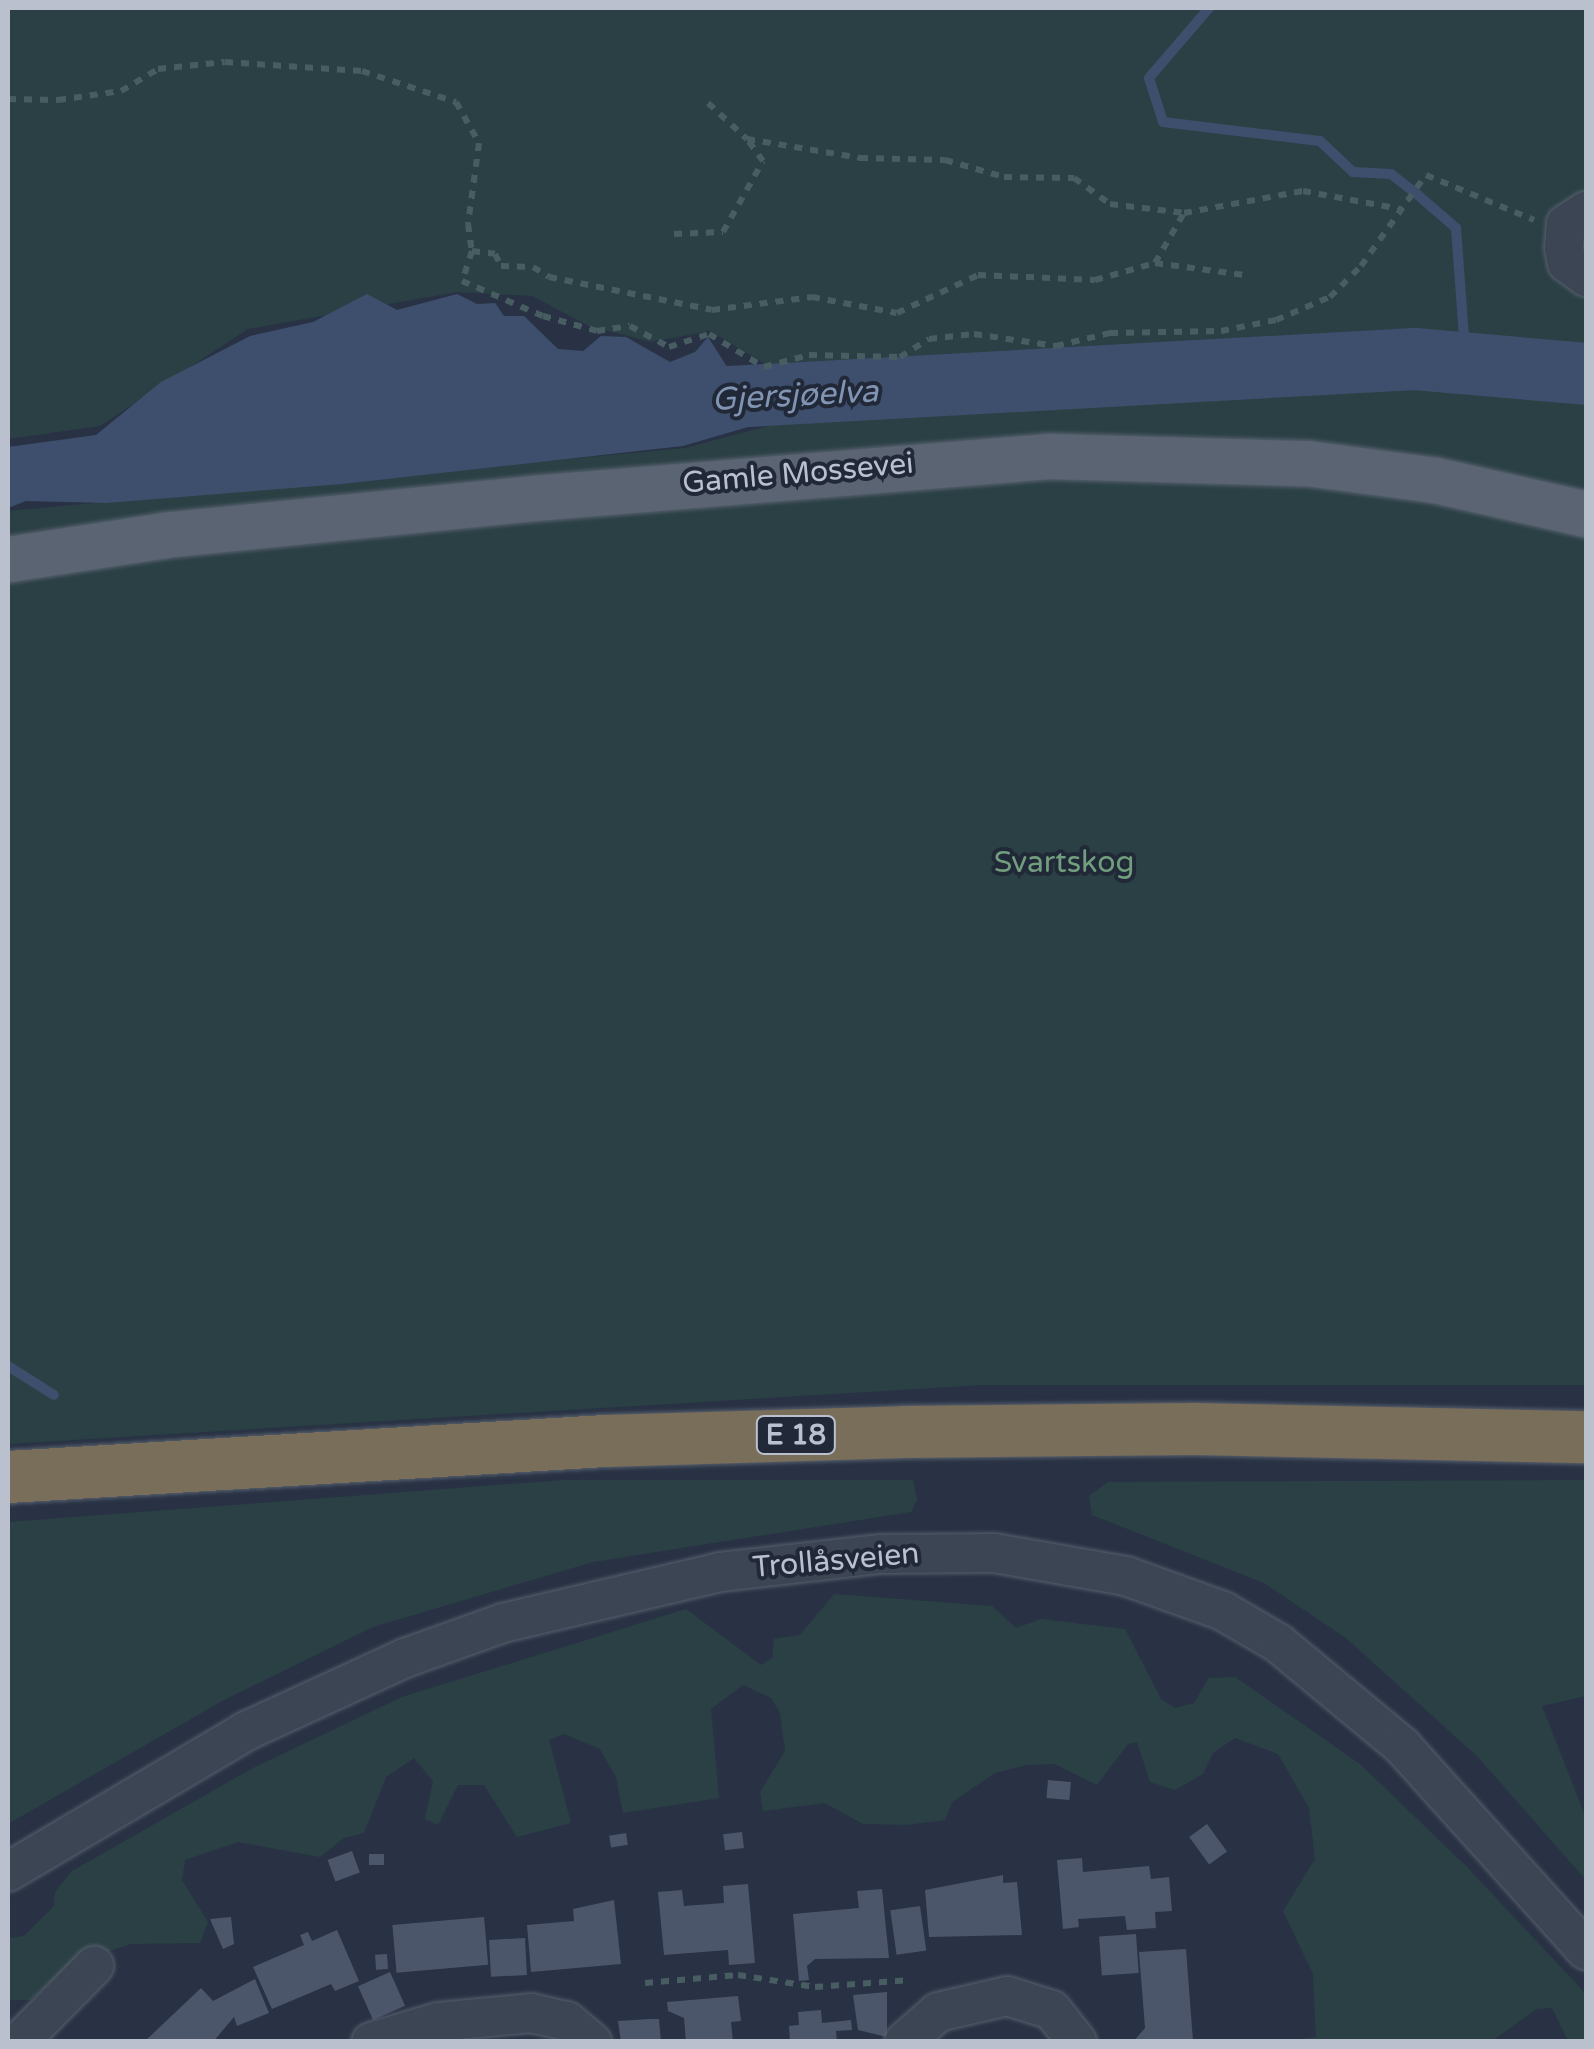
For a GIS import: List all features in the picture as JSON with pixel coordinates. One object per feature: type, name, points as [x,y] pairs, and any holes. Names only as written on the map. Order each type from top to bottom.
[{"type":"highway","name":"E 18","points":[[8,1448],[367,1424],[906,1404],[1586,1409]]},
{"type":"highway","name":"E 18","points":[[8,1477],[585,1442],[864,1433],[1195,1429],[1586,1437]]},
{"type":"main road","name":"Gamle Mossevei","points":[[8,559],[164,534],[513,500],[1049,456],[1307,463],[1435,480],[1586,514]]},
{"type":"street","points":[[1576,218],[1567,263],[1586,277]]},
{"type":"street","name":"Trollåsveien","points":[[8,1872],[260,1724],[406,1658],[503,1623],[720,1572],[862,1556],[994,1553],[1126,1576],[1223,1612],[1278,1643],[1402,1746],[1586,1950]]},
{"type":"street","points":[[20,2039],[94,1966]]},
{"type":"street","points":[[904,2042],[938,2012],[1007,1996],[1052,2010],[1077,2042]]},
{"type":"street","points":[[372,2042],[438,2022],[531,2013],[567,2021],[592,2042]]},
{"type":"path","points":[[8,98],[58,100],[121,91],[158,69],[225,62],[362,72],[456,102],[478,143],[468,224],[472,251],[462,280],[488,297],[597,330],[630,326],[669,347],[709,334],[764,367],[809,355],[900,357],[929,338],[974,334],[1056,346],[1110,333],[1221,330],[1276,320],[1330,297],[1362,266],[1426,175],[1516,218],[1576,218]]},
{"type":"path","points":[[674,234],[723,232],[763,161],[747,139],[708,103]]},
{"type":"path","points":[[747,139],[860,158],[944,160],[1004,177],[1074,178],[1110,204],[1184,213],[1303,191],[1400,209]]},
{"type":"path","points":[[1155,263],[1184,213]]},
{"type":"path","points":[[472,251],[495,254],[501,266],[533,267],[550,277],[712,310],[812,296],[897,313],[978,275],[1095,280],[1155,263],[1244,274]]},
{"type":"path","points":[[645,1983],[738,1975],[815,1987],[910,1980]]},
{"type":"green space","name":"Svartskog","points":[[8,8],[1586,8],[1586,1385],[983,1385],[8,1444],[8,511],[685,448],[786,421],[774,369],[710,331],[651,342],[589,326],[532,296],[457,292],[248,329],[100,426],[8,439]]},
{"type":"green space","points":[[563,1480],[913,1480],[917,1500],[911,1512],[593,1562],[373,1627],[222,1701],[8,1824],[8,1522]]},
{"type":"green space","points":[[1586,1480],[1586,1696],[1542,1706],[1586,1818],[1586,1880],[1478,1757],[1346,1638],[1264,1583],[1092,1515],[1089,1496],[1108,1482]]},
{"type":"green space","points":[[834,1594],[992,1606],[1016,1628],[1041,1619],[1125,1629],[1161,1699],[1175,1708],[1194,1703],[1209,1678],[1235,1677],[1360,1764],[1467,1867],[1586,1994],[1586,2041],[1568,2041],[1552,2008],[1537,2009],[1492,2041],[1282,2041],[1316,2037],[1313,1974],[1283,1911],[1315,1859],[1309,1808],[1278,1754],[1235,1738],[1213,1753],[1203,1774],[1175,1790],[1150,1782],[1137,1742],[1128,1744],[1097,1785],[1055,1764],[1027,1765],[995,1773],[952,1802],[945,1820],[907,1825],[863,1824],[825,1803],[763,1811],[760,1792],[785,1751],[780,1713],[771,1698],[743,1685],[711,1709],[719,1798],[623,1813],[616,1777],[600,1749],[564,1734],[549,1740],[571,1823],[517,1837],[484,1785],[458,1785],[438,1825],[425,1819],[433,1781],[414,1758],[386,1777],[364,1833],[344,1838],[320,1857],[238,1842],[185,1860],[182,1880],[208,1922],[200,1943],[131,1944],[74,1963],[30,2000],[8,2000],[8,1938],[24,1936],[54,1906],[55,1892],[72,1871],[251,1769],[402,1697],[686,1609],[761,1665],[772,1658],[774,1639],[800,1635]]},
{"type":"water","points":[[367,294],[397,310],[457,294],[477,304],[495,303],[504,316],[524,316],[558,349],[583,351],[601,336],[626,337],[670,362],[695,352],[708,337],[729,370],[780,393],[775,419],[683,446],[342,484],[106,503],[26,501],[8,508],[8,447],[96,435],[161,382],[250,336],[313,322]]},
{"type":"building","points":[[1048,1780],[1071,1782],[1069,1800],[1046,1798]]},
{"type":"building","points":[[1207,1824],[1227,1852],[1209,1864],[1189,1837]]},
{"type":"building","points":[[742,1832],[744,1848],[725,1850],[723,1834]]},
{"type":"building","points":[[626,1833],[628,1845],[611,1848],[609,1836]]},
{"type":"building","points":[[352,1851],[360,1873],[335,1882],[328,1860]]},
{"type":"building","points":[[369,1854],[384,1854],[384,1865],[369,1865]]},
{"type":"building","points":[[1082,1858],[1083,1872],[1149,1866],[1151,1879],[1169,1877],[1172,1911],[1155,1912],[1156,1928],[1127,1930],[1125,1916],[1078,1919],[1079,1927],[1063,1929],[1057,1860]]},
{"type":"building","points":[[1003,1875],[1003,1883],[1017,1882],[1022,1935],[929,1937],[925,1890]]},
{"type":"building","points":[[748,1884],[755,1963],[729,1965],[728,1950],[664,1955],[658,1892],[682,1890],[684,1906],[724,1903],[723,1886]]},
{"type":"building","points":[[882,1889],[889,1958],[815,1959],[807,1966],[809,1980],[799,1981],[793,1914],[859,1908],[857,1891]]},
{"type":"building","points":[[614,1900],[621,1964],[531,1972],[527,1925],[574,1921],[573,1909]]},
{"type":"building","points":[[920,1906],[926,1951],[897,1955],[890,1910]]},
{"type":"building","points":[[231,1917],[234,1944],[223,1949],[210,1919]]},
{"type":"building","points":[[484,1917],[488,1965],[397,1973],[392,1925]]},
{"type":"building","points":[[337,1930],[359,1981],[335,1991],[331,1984],[272,2009],[253,1967],[304,1945],[300,1935],[308,1932],[312,1941]]},
{"type":"building","points":[[1136,1934],[1139,1973],[1102,1975],[1099,1937]]},
{"type":"building","points":[[525,1938],[527,1975],[491,1977],[489,1940]]},
{"type":"building","points":[[1186,1949],[1193,2041],[1133,2042],[1145,2028],[1139,1952]]},
{"type":"building","points":[[387,1954],[388,1969],[376,1970],[375,1955]]},
{"type":"building","points":[[390,1972],[405,2006],[373,2020],[358,1986]]},
{"type":"building","points":[[255,1979],[269,2013],[237,2026],[234,2017],[213,2042],[144,2042],[201,1988],[213,2001]]},
{"type":"building","points":[[887,1992],[887,2037],[858,2030],[853,1995]]},
{"type":"building","points":[[738,1996],[741,2021],[731,2022],[733,2042],[686,2042],[684,2018],[668,2011],[667,2002]]},
{"type":"building","points":[[821,2010],[822,2023],[851,2020],[852,2030],[836,2031],[837,2042],[790,2042],[789,2026],[799,2025],[798,2012]]},
{"type":"building","points":[[659,2019],[661,2042],[621,2042],[618,2021]]},
{"type":"waterway","points":[[1209,8],[1149,78],[1163,122],[1320,141],[1353,172],[1391,174],[1419,196],[1456,228],[1466,363]]},
{"type":"waterway","name":"Gjersjøelva","points":[[694,399],[1415,359],[1586,374]]},
{"type":"waterway","points":[[8,1366],[54,1395]]}]
